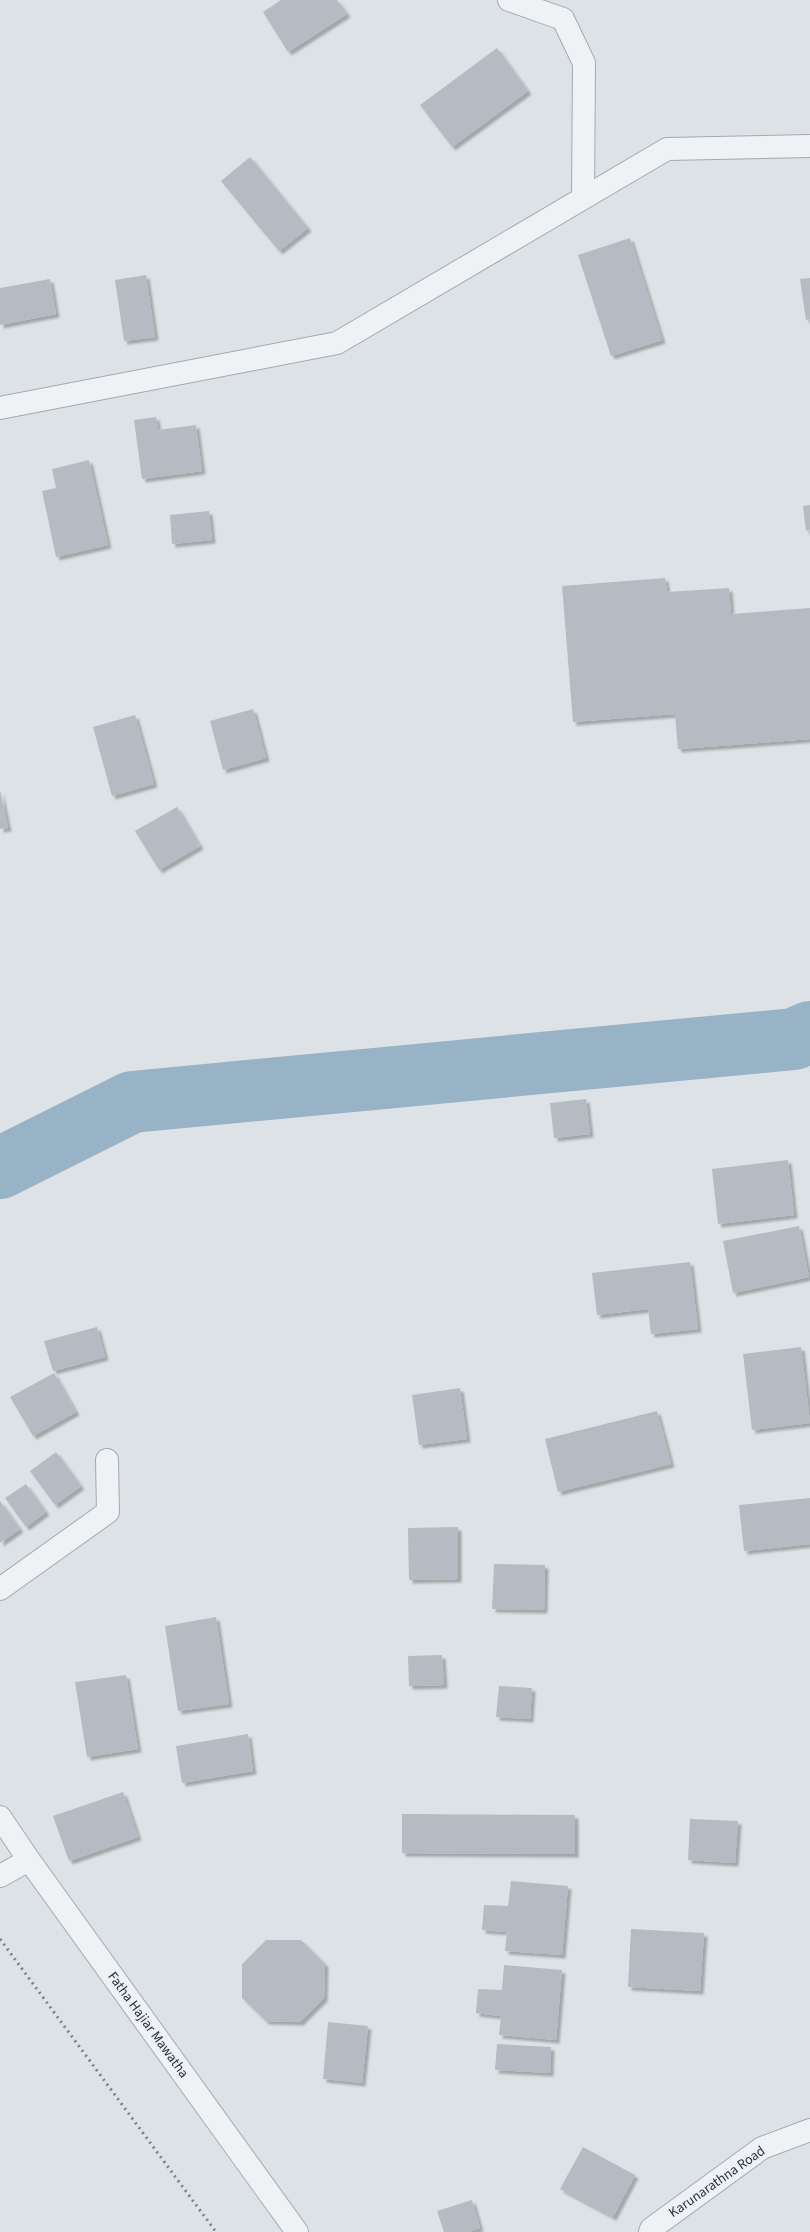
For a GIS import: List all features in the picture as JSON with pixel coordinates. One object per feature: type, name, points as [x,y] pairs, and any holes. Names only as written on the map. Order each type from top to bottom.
[{"type":"street","points":[[509,0],[564,19],[584,63],[583,198]]},
{"type":"street","points":[[0,408],[337,343],[667,149],[810,146]]},
{"type":"street","points":[[0,1589],[108,1512],[107,1460]]},
{"type":"street","name":"Fatha Hajiar Mawatha","points":[[0,1817],[29,1860],[297,2232]]},
{"type":"street","points":[[0,1876],[29,1860]]},
{"type":"street","name":"Karunarathna Road","points":[[650,2232],[651,2229],[762,2148],[810,2130]]},
{"type":"building","points":[[281,0],[337,0],[347,14],[288,52],[263,12]]},
{"type":"building","points":[[497,48],[528,91],[452,147],[420,105]]},
{"type":"building","points":[[250,157],[308,228],[279,251],[221,181]]},
{"type":"building","points":[[630,238],[662,340],[611,356],[578,255]]},
{"type":"building","points":[[146,275],[155,337],[124,341],[115,280]]},
{"type":"building","points":[[810,278],[810,319],[806,320],[800,279]]},
{"type":"building","points":[[50,279],[56,314],[0,325],[0,288]]},
{"type":"building","points":[[156,417],[158,430],[196,425],[202,471],[142,479],[134,420]]},
{"type":"building","points":[[89,460],[108,545],[56,557],[42,491],[56,488],[52,469]]},
{"type":"building","points":[[810,505],[810,530],[806,531],[803,506]]},
{"type":"building","points":[[209,511],[212,540],[172,544],[170,515]]},
{"type":"building","points":[[665,578],[667,592],[729,588],[731,614],[810,608],[810,739],[678,749],[675,714],[573,722],[562,586]]},
{"type":"building","points":[[253,709],[266,758],[223,770],[210,721]]},
{"type":"building","points":[[135,715],[154,784],[112,796],[93,727]]},
{"type":"building","points":[[0,790],[8,828],[0,829]]},
{"type":"building","points":[[177,807],[200,846],[159,870],[135,831]]},
{"type":"building","points":[[586,1099],[590,1134],[554,1138],[550,1103]]},
{"type":"building","points":[[788,1160],[794,1215],[718,1224],[712,1169]]},
{"type":"building","points":[[799,1226],[809,1277],[733,1293],[723,1241]]},
{"type":"building","points":[[690,1262],[698,1329],[651,1334],[648,1309],[597,1315],[592,1273]]},
{"type":"building","points":[[97,1327],[105,1357],[53,1371],[44,1341]]},
{"type":"building","points":[[801,1347],[810,1423],[752,1430],[743,1354]]},
{"type":"building","points":[[54,1373],[76,1412],[33,1436],[10,1397]]},
{"type":"building","points":[[460,1388],[467,1439],[419,1445],[412,1395]]},
{"type":"building","points":[[657,1411],[671,1464],[558,1492],[545,1439]]},
{"type":"building","points":[[56,1452],[81,1486],[55,1505],[30,1471]]},
{"type":"building","points":[[26,1484],[46,1512],[26,1527],[5,1498]]},
{"type":"building","points":[[810,1498],[810,1544],[744,1551],[739,1505]]},
{"type":"building","points":[[0,1501],[20,1529],[0,1543]]},
{"type":"building","points":[[458,1527],[458,1579],[409,1580],[408,1528]]},
{"type":"building","points":[[494,1564],[545,1565],[544,1610],[492,1609]]},
{"type":"building","points":[[216,1617],[229,1704],[178,1711],[165,1626]]},
{"type":"building","points":[[442,1655],[444,1685],[409,1686],[408,1656]]},
{"type":"building","points":[[126,1675],[138,1749],[87,1757],[75,1682]]},
{"type":"building","points":[[499,1686],[532,1688],[530,1719],[496,1717]]},
{"type":"building","points":[[248,1734],[253,1771],[182,1783],[176,1746]]},
{"type":"building","points":[[123,1792],[138,1837],[69,1861],[53,1816]]},
{"type":"building","points":[[402,1814],[575,1815],[575,1854],[402,1853]]},
{"type":"building","points":[[690,1819],[738,1821],[735,1863],[688,1860]]},
{"type":"building","points":[[511,1881],[568,1886],[562,1955],[505,1951],[507,1932],[482,1930],[484,1905],[508,1906]]},
{"type":"building","points":[[631,1929],[704,1933],[700,1991],[628,1987]]},
{"type":"building","points":[[266,1940],[301,1940],[325,1964],[324,1998],[300,2022],[266,2021],[242,1998],[242,1964]]},
{"type":"building","points":[[504,1965],[562,1970],[556,2040],[499,2035],[501,2016],[476,2013],[478,1989],[502,1990]]},
{"type":"building","points":[[328,2022],[368,2026],[362,2083],[323,2079]]},
{"type":"building","points":[[497,2044],[551,2047],[550,2073],[495,2070]]},
{"type":"building","points":[[583,2147],[635,2175],[613,2217],[560,2189]]},
{"type":"building","points":[[472,2200],[480,2228],[468,2232],[444,2232],[437,2211]]},
{"type":"waterway","points":[[0,1168],[132,1102],[794,1039],[810,1032]]},
{"type":"railway","points":[[0,1939],[216,2232]]}]
